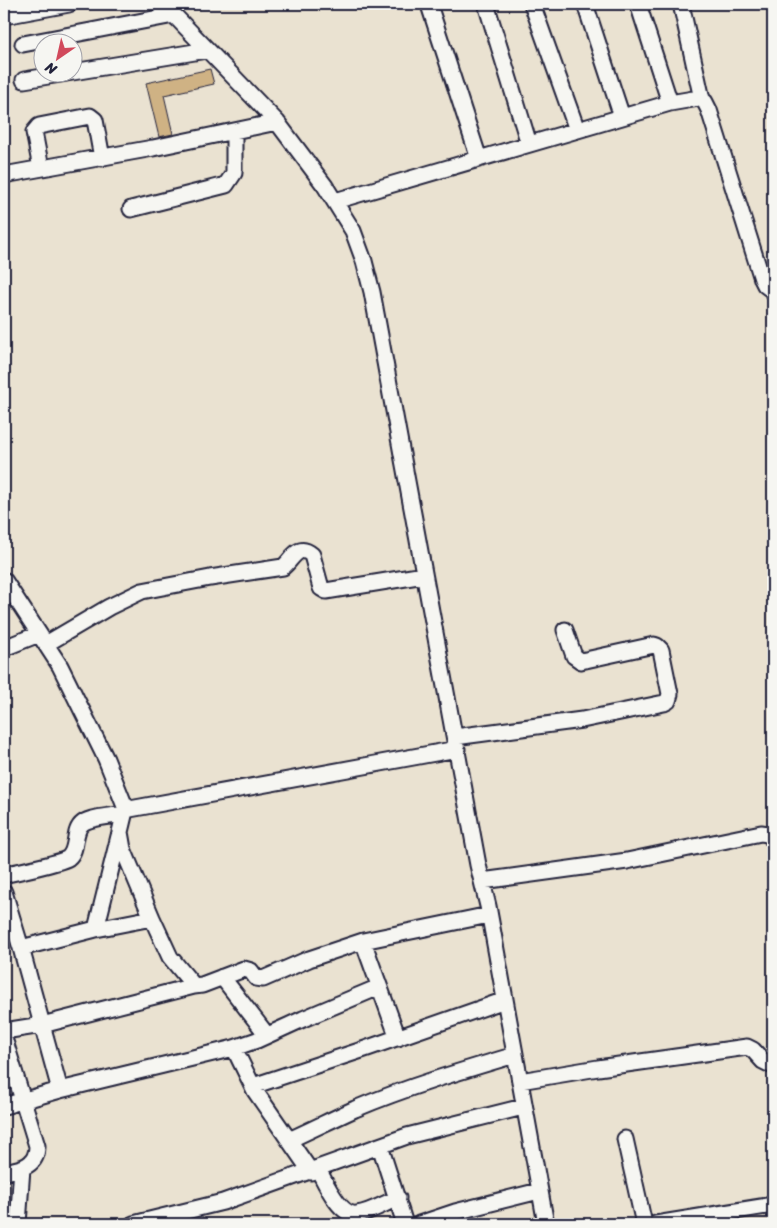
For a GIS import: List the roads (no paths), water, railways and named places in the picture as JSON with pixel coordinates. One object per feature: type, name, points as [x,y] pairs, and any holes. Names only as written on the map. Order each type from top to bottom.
[{"type":"street","points":[[4,16],[69,4]]},
{"type":"street","points":[[430,4],[480,159]]},
{"type":"street","points":[[486,4],[529,144]]},
{"type":"street","points":[[532,4],[577,130]]},
{"type":"street","points":[[585,4],[622,117]]},
{"type":"street","points":[[638,4],[670,103]]},
{"type":"street","points":[[681,4],[702,99],[710,110],[762,279],[765,285],[773,291]]},
{"type":"street","points":[[23,44],[165,7],[277,122],[335,201],[353,231],[364,261],[372,292],[546,1224]]},
{"type":"street","points":[[24,80],[208,50]]},
{"type":"street","points":[[335,201],[670,103],[695,98],[702,99]]},
{"type":"street","points":[[41,168],[34,132],[36,128],[90,116],[95,120],[102,158]]},
{"type":"street","points":[[4,175],[102,158],[277,122]]},
{"type":"street","points":[[131,209],[226,185],[234,173],[234,131]]},
{"type":"street","points":[[4,648],[42,639],[142,591],[283,567],[293,555],[300,552],[309,552],[312,555],[322,588],[326,591],[424,575]]},
{"type":"street","points":[[4,580],[60,666],[106,759],[125,810],[96,929]]},
{"type":"street","points":[[4,875],[65,860],[74,850],[79,827],[82,824],[125,810],[456,743],[582,720],[668,701],[670,694],[661,650],[657,646],[654,645],[581,661],[574,656],[565,630]]},
{"type":"street","points":[[120,832],[123,849],[170,957],[194,986]]},
{"type":"street","points":[[482,881],[627,862],[761,833],[768,834],[773,840]]},
{"type":"street","points":[[4,892],[60,1090]]},
{"type":"street","points":[[4,1031],[42,1025],[202,985],[244,969],[251,971],[256,978],[263,979],[309,959],[363,941],[489,915]]},
{"type":"street","points":[[21,948],[96,929],[152,918]]},
{"type":"street","points":[[363,941],[398,1038]]},
{"type":"street","points":[[222,977],[267,1035]]},
{"type":"street","points":[[4,1106],[60,1090],[234,1048],[379,987]]},
{"type":"street","points":[[253,1086],[505,1000]]},
{"type":"street","points":[[4,1038],[37,1146],[37,1152],[26,1168],[4,1172]]},
{"type":"street","points":[[520,1081],[747,1047],[753,1050],[763,1061],[773,1066]]},
{"type":"street","points":[[234,1048],[253,1086],[289,1140],[347,1213],[358,1214],[398,1198]]},
{"type":"street","points":[[289,1140],[354,1109],[436,1078],[515,1054]]},
{"type":"street","points":[[132,1224],[173,1219],[407,1136],[523,1107]]},
{"type":"street","points":[[625,1139],[644,1224]]},
{"type":"street","points":[[380,1146],[405,1224]]},
{"type":"street","points":[[18,1224],[22,1168]]},
{"type":"street","points":[[419,1224],[455,1212],[539,1191]]},
{"type":"street","points":[[656,1224],[773,1205]]}]
